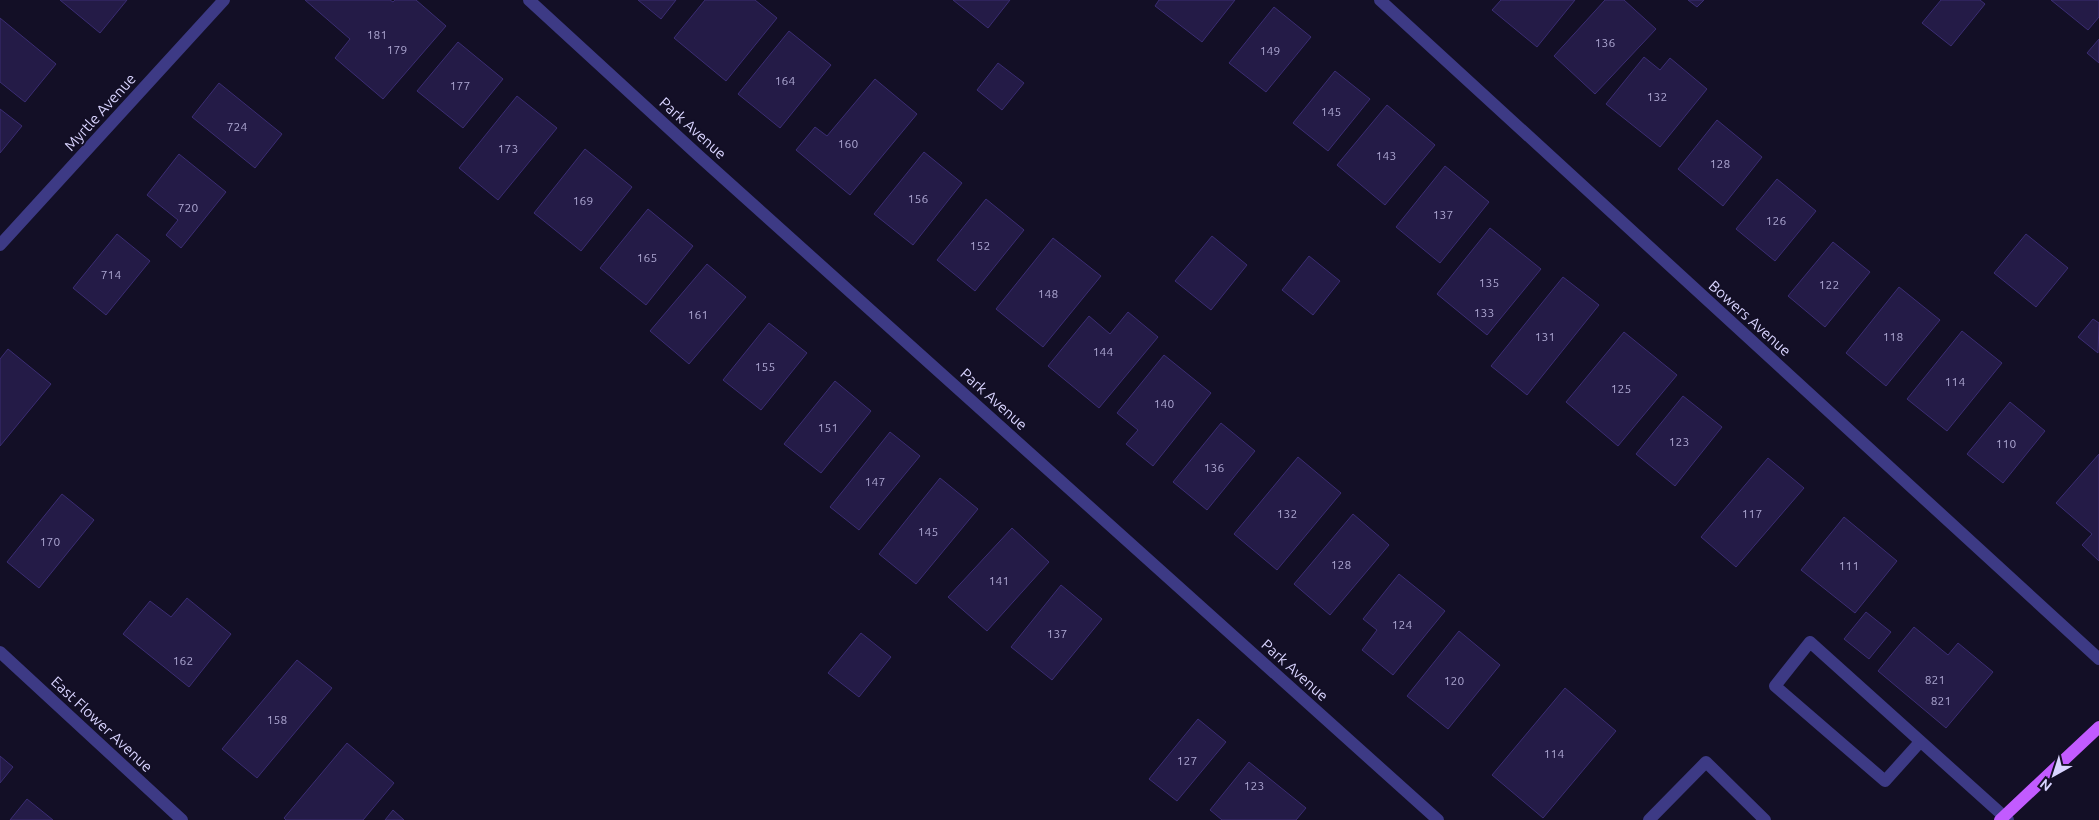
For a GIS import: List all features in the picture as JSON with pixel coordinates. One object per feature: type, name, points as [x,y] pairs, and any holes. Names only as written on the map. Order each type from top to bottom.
[{"type":"main road","points":[[2004,819],[2099,727]]},
{"type":"street","name":"Myrtle Avenue","points":[[0,246],[224,0]]},
{"type":"street","name":"Park Avenue","points":[[529,0],[714,169],[1438,820]]},
{"type":"street","name":"Bowers Avenue","points":[[1380,0],[2099,659]]},
{"type":"street","points":[[1920,742],[1885,781],[1775,686],[1810,642],[1920,742],[2004,819]]},
{"type":"street","name":"East Flower Avenue","points":[[0,652],[182,820]]},
{"type":"street","points":[[1649,820],[1706,762],[1765,820]]},
{"type":"building","points":[[60,0],[127,0],[100,33]]},
{"type":"building","points":[[305,0],[390,0],[393,2],[395,0],[416,0],[446,26],[383,99],[335,58],[350,39]]},
{"type":"building","points":[[638,0],[676,0],[661,19]]},
{"type":"building","points":[[705,0],[755,0],[777,18],[726,81],[674,38]]},
{"type":"building","points":[[953,0],[1010,0],[988,28]]},
{"type":"building","points":[[1159,0],[1235,0],[1202,42],[1155,6]]},
{"type":"building","points":[[1501,0],[1575,0],[1537,47],[1492,10]]},
{"type":"building","points":[[1605,0],[1624,0],[1656,29],[1595,94],[1554,56]]},
{"type":"building","points":[[1688,0],[1704,0],[1697,7]]},
{"type":"building","points":[[1941,0],[1980,0],[1985,4],[1951,46],[1922,23]]},
{"type":"building","points":[[2051,0],[2099,0],[2099,17],[2088,30]]},
{"type":"building","points":[[1274,7],[1311,37],[1266,92],[1229,63]]},
{"type":"building","points":[[0,18],[56,64],[25,102],[0,82]]},
{"type":"building","points":[[789,31],[831,65],[780,128],[738,94]]},
{"type":"building","points":[[2099,39],[2099,63],[2087,53]]},
{"type":"building","points":[[458,42],[503,79],[463,128],[417,91]]},
{"type":"building","points":[[1644,57],[1660,70],[1670,58],[1707,89],[1660,147],[1606,104]]},
{"type":"building","points":[[998,63],[1024,83],[1002,110],[977,90]]},
{"type":"building","points":[[1335,71],[1370,99],[1328,151],[1293,123]]},
{"type":"building","points":[[875,79],[917,114],[850,195],[796,150],[815,127],[827,136]]},
{"type":"building","points":[[219,83],[282,134],[255,168],[192,117]]},
{"type":"building","points":[[517,96],[557,128],[498,200],[459,168]]},
{"type":"building","points":[[1387,105],[1435,145],[1385,205],[1337,165]]},
{"type":"building","points":[[0,109],[22,126],[0,153]]},
{"type":"building","points":[[1717,120],[1762,157],[1723,206],[1678,169]]},
{"type":"building","points":[[585,149],[632,187],[581,251],[534,213]]},
{"type":"building","points":[[924,152],[962,183],[913,245],[874,214]]},
{"type":"building","points":[[179,154],[226,192],[181,248],[166,235],[178,220],[147,195]]},
{"type":"building","points":[[1445,166],[1489,202],[1440,263],[1396,227]]},
{"type":"building","points":[[1777,179],[1816,211],[1775,261],[1736,229]]},
{"type":"building","points":[[986,199],[1024,230],[975,291],[937,260]]},
{"type":"building","points":[[648,209],[693,246],[646,305],[600,268]]},
{"type":"building","points":[[1490,228],[1541,269],[1487,335],[1437,294]]},
{"type":"building","points":[[117,234],[150,261],[106,315],[73,288]]},
{"type":"building","points":[[2026,234],[2068,268],[2036,307],[1994,273]]},
{"type":"building","points":[[1212,236],[1247,265],[1211,310],[1175,281]]},
{"type":"building","points":[[1053,238],[1101,276],[1043,347],[996,309]]},
{"type":"building","points":[[1833,242],[1870,272],[1825,327],[1788,296]]},
{"type":"building","points":[[1309,256],[1340,281],[1313,315],[1282,290]]},
{"type":"building","points":[[707,264],[746,297],[689,364],[650,331]]},
{"type":"building","points":[[1563,277],[1599,305],[1527,395],[1491,366]]},
{"type":"building","points":[[1899,287],[1940,320],[1886,386],[1846,353]]},
{"type":"building","points":[[1128,312],[1158,337],[1099,408],[1048,366],[1089,316],[1110,334]]},
{"type":"building","points":[[2093,319],[2099,323],[2098,353],[2078,337]]},
{"type":"building","points":[[769,323],[807,353],[761,410],[723,380]]},
{"type":"building","points":[[1962,331],[2002,363],[1947,431],[1907,399]]},
{"type":"building","points":[[1624,332],[1677,375],[1618,446],[1566,402]]},
{"type":"building","points":[[8,349],[51,384],[0,446],[0,359]]},
{"type":"building","points":[[1164,355],[1211,393],[1153,466],[1126,444],[1138,430],[1117,413]]},
{"type":"building","points":[[835,381],[871,411],[821,473],[784,444]]},
{"type":"building","points":[[1683,396],[1722,427],[1675,486],[1636,454]]},
{"type":"building","points":[[2010,402],[2045,431],[2003,483],[1967,454]]},
{"type":"building","points":[[1221,423],[1255,451],[1207,510],[1173,482]]},
{"type":"building","points":[[890,432],[920,456],[859,530],[830,507]]},
{"type":"building","points":[[2099,454],[2099,561],[2082,545],[2092,534],[2056,503]]},
{"type":"building","points":[[1298,457],[1341,493],[1277,570],[1234,534]]},
{"type":"building","points":[[1768,458],[1804,488],[1736,567],[1701,537]]},
{"type":"building","points":[[940,478],[978,509],[916,584],[879,554]]},
{"type":"building","points":[[62,494],[94,520],[39,588],[7,562]]},
{"type":"building","points":[[1353,514],[1389,545],[1330,615],[1294,584]]},
{"type":"building","points":[[1844,517],[1897,561],[1855,613],[1801,570]]},
{"type":"building","points":[[1012,528],[1049,562],[987,631],[948,597]]},
{"type":"building","points":[[1399,574],[1445,611],[1393,675],[1362,650],[1377,630],[1363,619]]},
{"type":"building","points":[[1061,585],[1102,619],[1052,680],[1011,647]]},
{"type":"building","points":[[187,598],[231,634],[189,687],[123,634],[150,601],[171,617]]},
{"type":"building","points":[[1866,612],[1891,632],[1869,659],[1844,639]]},
{"type":"building","points":[[1914,627],[1948,655],[1958,643],[1993,672],[1946,728],[1878,671]]},
{"type":"building","points":[[1459,631],[1500,665],[1448,729],[1407,696]]},
{"type":"building","points":[[861,633],[891,657],[859,697],[828,673]]},
{"type":"building","points":[[297,660],[332,688],[257,778],[222,749]]},
{"type":"building","points":[[1565,688],[1616,731],[1543,818],[1492,775]]},
{"type":"building","points":[[1198,719],[1226,742],[1177,801],[1149,779]]},
{"type":"building","points":[[347,743],[394,783],[363,820],[286,820],[284,818]]},
{"type":"building","points":[[0,756],[13,767],[0,783]]},
{"type":"building","points":[[1249,762],[1306,808],[1296,820],[1222,820],[1210,810]]},
{"type":"building","points":[[27,799],[53,820],[10,820]]},
{"type":"building","points":[[393,810],[404,820],[385,820]]}]
